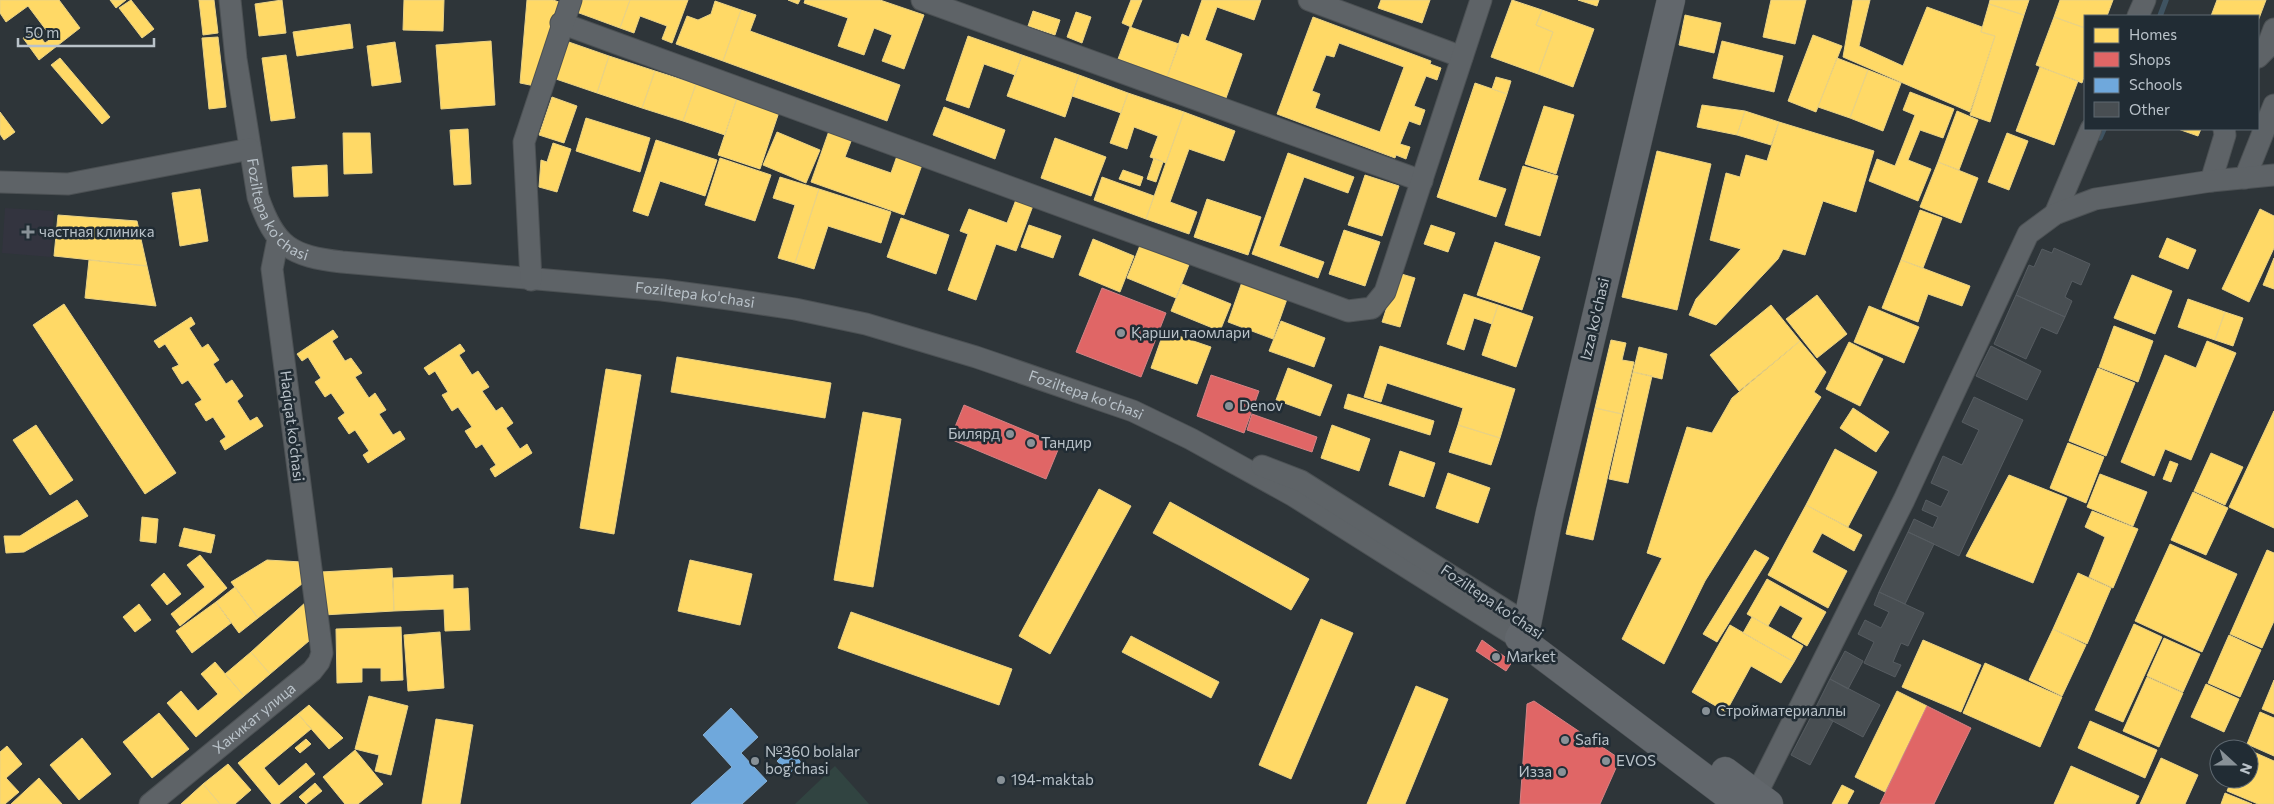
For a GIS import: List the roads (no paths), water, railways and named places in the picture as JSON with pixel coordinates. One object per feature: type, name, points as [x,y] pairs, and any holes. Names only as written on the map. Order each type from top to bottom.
[{"type":"main road","name":"Izza ko'chasi","points":[[1523,631],[1671,0]]},
{"type":"main road","name":"Foziltepa ko'chasi","points":[[1523,631],[1753,802]]},
{"type":"street","name":"Foziltepa ko'chasi","points":[[230,0],[258,197],[266,219],[278,239],[297,252],[319,259],[729,298],[796,309],[866,324],[976,357],[1133,411],[1191,439],[1301,480],[1523,631]]},
{"type":"street","points":[[530,280],[524,142],[570,0]]},
{"type":"street","points":[[922,0],[1422,181]]},
{"type":"street","points":[[1309,0],[1462,57]]},
{"type":"street","points":[[561,24],[1348,311],[1372,308],[1385,292],[1481,0]]},
{"type":"street","points":[[2138,15],[2145,0]]},
{"type":"street","points":[[2259,56],[2267,48],[2274,29]]},
{"type":"street","points":[[2245,178],[2274,105]]},
{"type":"street","points":[[2055,214],[2091,130]]},
{"type":"street","points":[[2211,180],[2225,135],[2224,130]]},
{"type":"street","points":[[0,182],[68,184],[250,149]]},
{"type":"street","points":[[1753,802],[1904,500],[2028,234],[2055,214],[2095,199],[2211,180],[2274,175]]},
{"type":"street","name":"Haqiqat ko'chasi","points":[[278,239],[272,269],[317,613]]},
{"type":"street","name":"Хакикат улица","points":[[150,804],[312,671],[319,662],[322,653],[317,613]]},
{"type":"waterway","points":[[2160,15],[2166,0]]},
{"type":"waterway","points":[[2100,138],[2104,130]]},
{"type":"place","name":"частная клиника","points":[[28,232]]},
{"type":"place","name":"Қарши таомлари","points":[[1121,333]]},
{"type":"place","name":"Denov","points":[[1229,406]]},
{"type":"place","name":"Билярд","points":[[1010,434]]},
{"type":"place","name":"Тандир","points":[[1031,443]]},
{"type":"place","name":"Market","points":[[1496,657]]},
{"type":"place","name":"Стройматериаллы","points":[[1706,711]]},
{"type":"place","name":"Safia","points":[[1565,740]]},
{"type":"place","name":"№360 bolalar bog'chasi","points":[[755,761]]},
{"type":"place","name":"EVOS","points":[[1606,761]]},
{"type":"place","name":"Изза","points":[[1562,772]]},
{"type":"place","name":"194-maktab","points":[[1001,780]]}]
